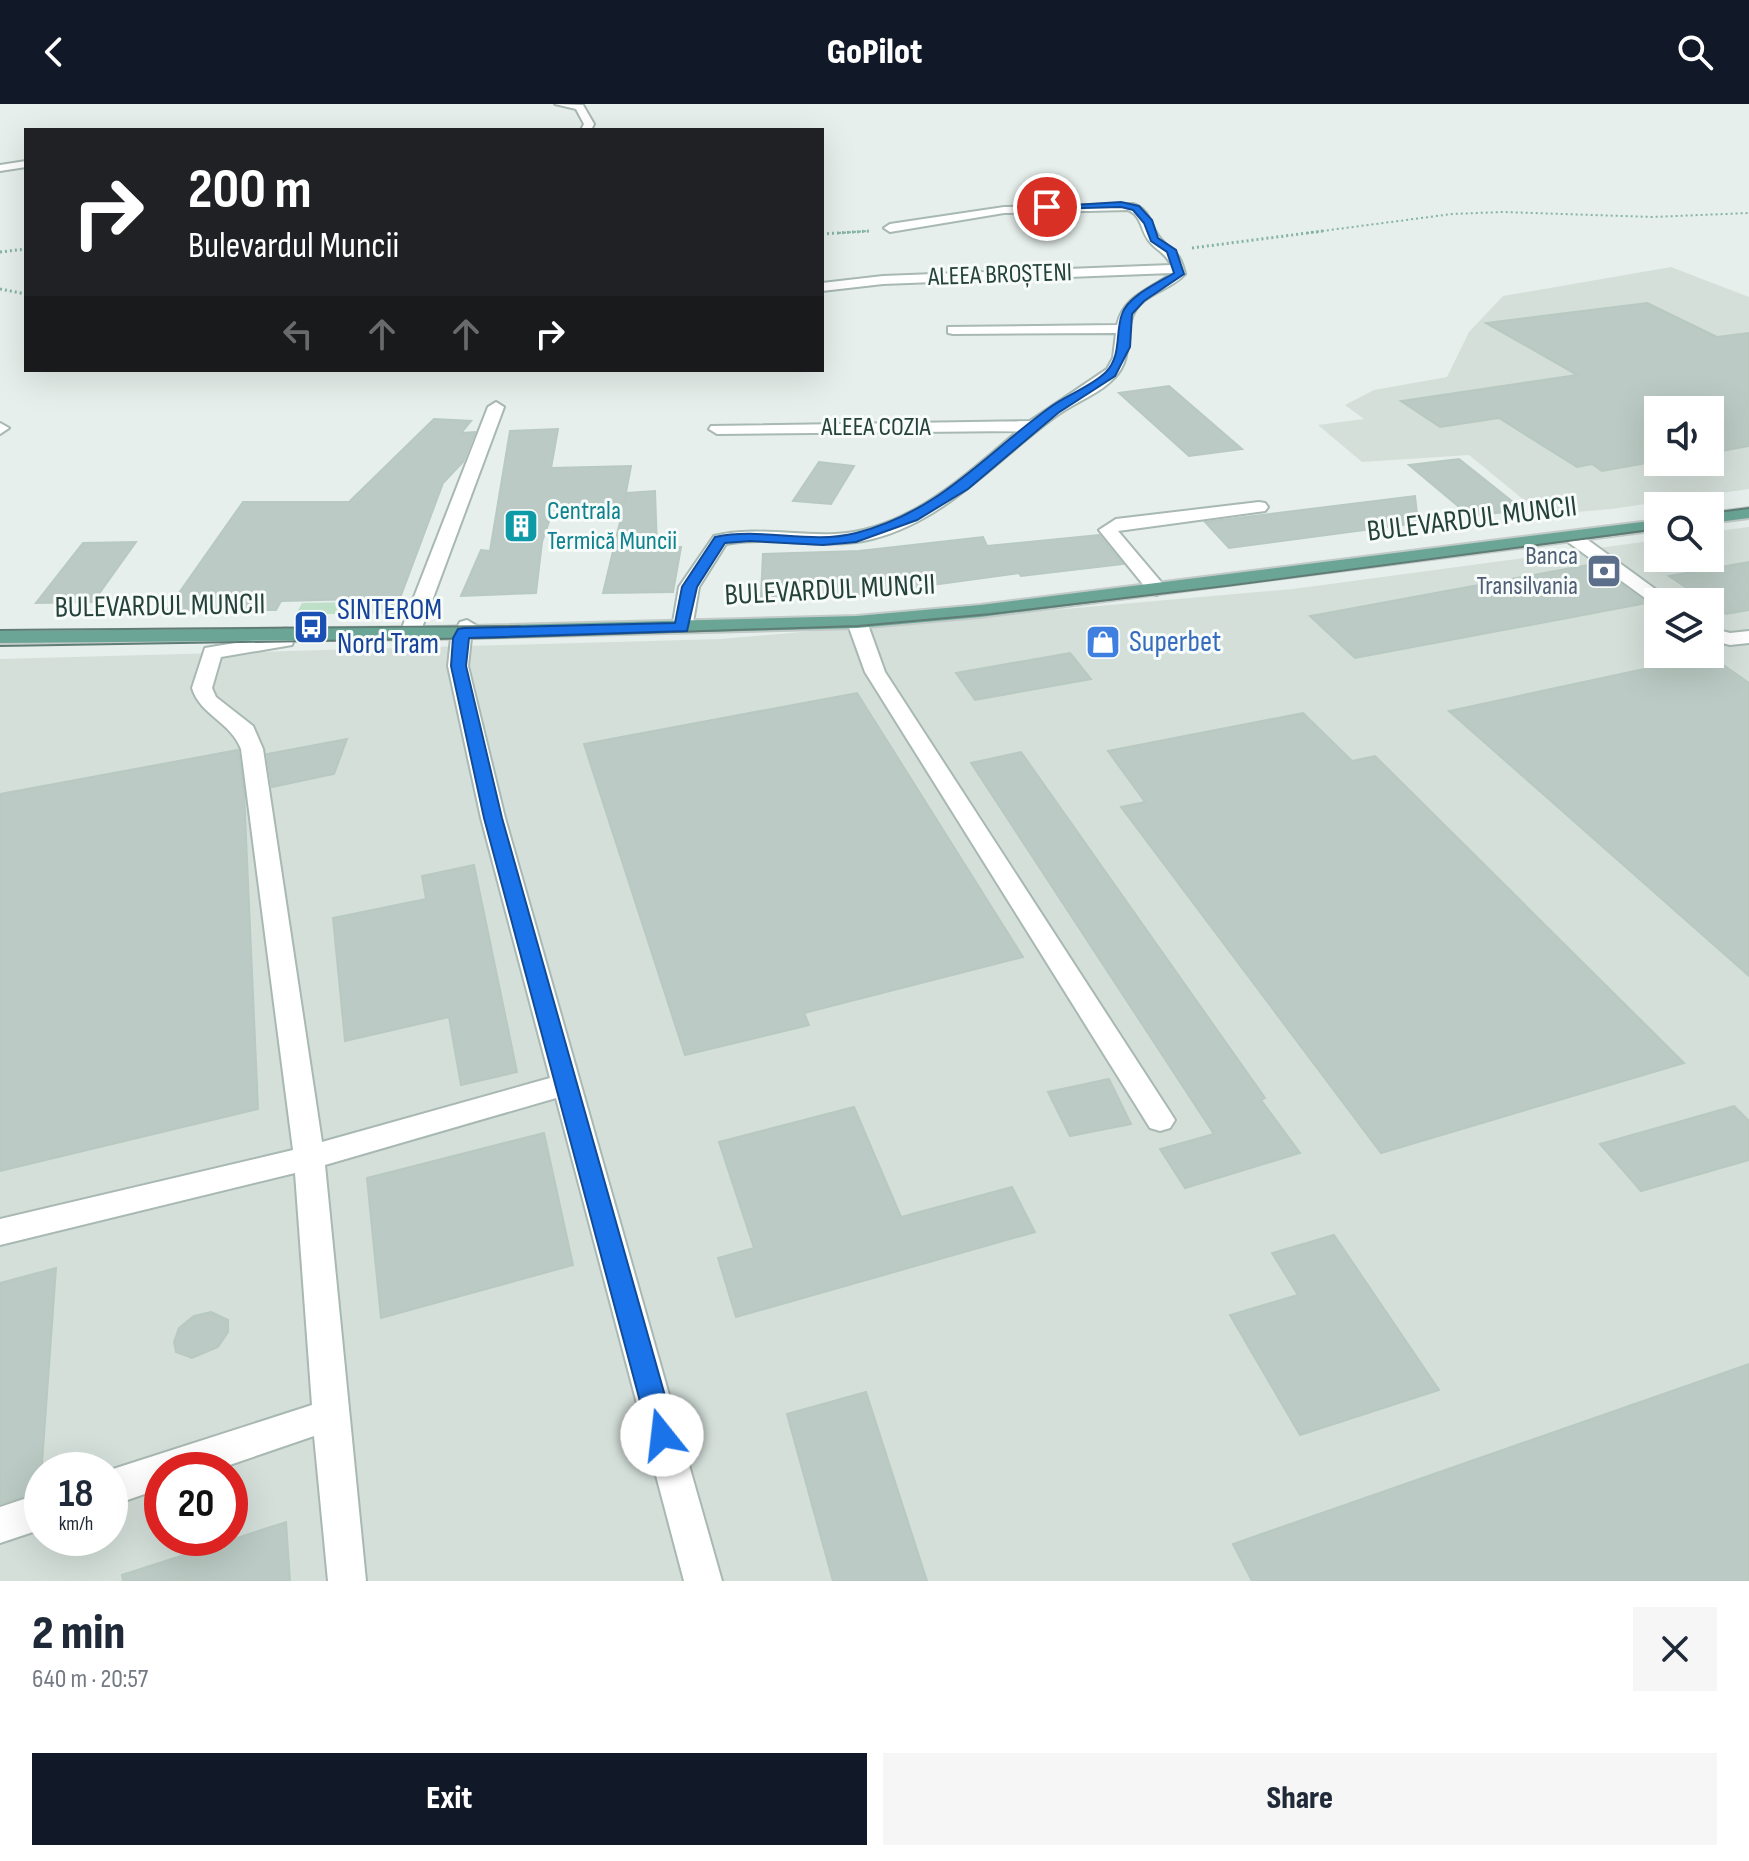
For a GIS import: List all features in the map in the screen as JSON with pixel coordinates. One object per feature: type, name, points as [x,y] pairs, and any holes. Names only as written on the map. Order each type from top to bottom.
[{"type":"main road","points":[[1724,516],[1749,513]]},
{"type":"main road","name":"BULEVARDUL MUNCII","points":[[0,637],[410,633],[465,629],[682,628],[857,622],[980,611],[1644,527]]},
{"type":"street","points":[[560,104],[580,107],[589,124],[587,128]]},
{"type":"street","points":[[0,168],[24,164]]},
{"type":"street","points":[[682,628],[689,587],[720,540],[750,537],[823,541],[871,534],[940,503],[1053,410],[1111,373],[1124,347],[1127,313],[1133,305],[1179,274],[1168,248],[1154,239],[1149,222],[1141,211],[1121,204],[1004,210],[890,228]]},
{"type":"street","name":"ALEEA BROȘTENI","points":[[824,287],[883,280],[1178,269]]},
{"type":"street","points":[[953,330],[1125,329]]},
{"type":"street","points":[[410,633],[496,407]]},
{"type":"street","name":"ALEEA COZIA","points":[[717,429],[1034,426]]},
{"type":"street","points":[[1157,589],[1108,530],[1116,524],[1259,507]]},
{"type":"street","points":[[1571,536],[1644,588]]},
{"type":"street","points":[[857,622],[875,672],[1160,1120]]},
{"type":"street","points":[[465,629],[458,666],[493,818],[703,1581]]},
{"type":"street","points":[[286,634],[285,641],[212,652],[202,688],[206,700],[245,731],[252,749],[309,1158],[347,1581]]},
{"type":"street","points":[[1724,638],[1749,637]]},
{"type":"street","points":[[0,1232],[309,1158],[564,1085]]},
{"type":"street","points":[[218,1452],[330,1415]]},
{"type":"street","points":[[0,1525],[24,1517]]},
{"type":"path","points":[[1168,248],[1452,214],[1664,217],[1749,213]]},
{"type":"path","points":[[824,234],[890,228]]},
{"type":"path","points":[[0,252],[24,249]]},
{"type":"path","points":[[0,289],[24,294]]},
{"type":"shaded area","points":[[1671,267],[1749,297],[1749,489],[1724,493],[1644,492],[1644,504],[1542,515],[1469,455],[1362,462],[1318,425],[1364,419],[1345,405],[1374,390],[1447,377],[1469,332],[1503,296]]},
{"type":"shaded area","points":[[1749,527],[1749,1581],[0,1581],[0,659],[721,639],[1293,589],[1644,542],[1644,572],[1724,572],[1724,530]]},
{"type":"green space","points":[[408,601],[396,614],[296,614],[302,603]]},
{"type":"building","points":[[1647,303],[1717,337],[1749,333],[1749,446],[1724,450],[1724,396],[1644,396],[1644,464],[1602,471],[1592,464],[1577,467],[1499,418],[1440,427],[1401,401],[1577,375],[1486,323]]},
{"type":"building","points":[[1169,386],[1242,449],[1189,456],[1119,393]]},
{"type":"building","points":[[434,419],[471,421],[461,433],[475,432],[463,462],[443,483],[400,598],[281,601],[276,610],[167,610],[243,502],[349,502]]},
{"type":"building","points":[[558,429],[551,468],[631,466],[623,508],[553,510],[542,542],[536,593],[461,596],[481,550],[490,551],[510,431]]},
{"type":"building","points":[[1459,459],[1523,510],[1470,516],[1409,465]]},
{"type":"building","points":[[819,462],[854,466],[831,504],[793,501]]},
{"type":"building","points":[[655,491],[657,548],[681,547],[673,592],[603,593],[627,493]]},
{"type":"building","points":[[1415,496],[1418,523],[1229,548],[1205,522]]},
{"type":"building","points":[[1099,535],[1123,564],[1021,576],[1019,573],[866,594],[761,597],[763,554],[859,551],[983,537],[987,546]]},
{"type":"building","points":[[136,542],[93,602],[36,603],[83,543]]},
{"type":"building","points":[[1749,562],[1749,610],[1726,614],[1724,588],[1687,588],[1669,576],[1724,572],[1724,566]]},
{"type":"building","points":[[1593,564],[1644,601],[1644,604],[1355,658],[1310,616]]},
{"type":"building","points":[[1070,653],[1091,679],[975,700],[956,673]]},
{"type":"building","points":[[1724,666],[1749,683],[1749,976],[1449,711],[1649,668],[1724,668]]},
{"type":"building","points":[[857,693],[1023,957],[804,1013],[809,1025],[685,1055],[584,744]]},
{"type":"building","points":[[1303,713],[1352,761],[1375,756],[1684,1063],[1381,1153],[1121,807],[1145,802],[1108,751]]},
{"type":"building","points":[[347,739],[334,774],[272,787],[267,754]]},
{"type":"building","points":[[238,750],[244,792],[258,1109],[0,1171],[0,794]]},
{"type":"building","points":[[1021,752],[1265,1098],[1261,1100],[1300,1153],[1185,1188],[1160,1149],[1214,1134],[971,763]]},
{"type":"building","points":[[474,865],[517,1072],[461,1085],[449,1017],[345,1041],[333,918],[426,899],[422,876]]},
{"type":"building","points":[[1109,1079],[1131,1124],[1070,1136],[1048,1092]]},
{"type":"building","points":[[1734,1106],[1749,1121],[1749,1160],[1641,1191],[1600,1144]]},
{"type":"building","points":[[854,1107],[901,1217],[1012,1187],[1035,1232],[736,1317],[718,1258],[754,1248],[719,1142]]},
{"type":"building","points":[[544,1133],[573,1265],[381,1318],[367,1178]]},
{"type":"building","points":[[1334,1235],[1439,1390],[1300,1435],[1230,1315],[1298,1295],[1272,1253]]},
{"type":"building","points":[[56,1268],[43,1452],[24,1452],[24,1496],[0,1504],[0,1283]]},
{"type":"building","points":[[211,1312],[228,1320],[228,1332],[218,1347],[192,1358],[176,1352],[174,1342],[179,1328],[194,1316]]},
{"type":"building","points":[[1749,1364],[1749,1581],[1252,1581],[1233,1544]]},
{"type":"building","points":[[866,1392],[927,1581],[833,1581],[787,1414]]},
{"type":"building","points":[[286,1522],[290,1581],[123,1581],[122,1575],[181,1556],[248,1556],[248,1534]]},
{"type":"tram line","points":[[1724,511],[1749,508]]},
{"type":"tram line","points":[[0,646],[493,638],[858,626],[991,614],[1226,586],[1644,531]]},
{"type":"tram line","points":[[0,630],[520,626]]},
{"type":"place","name":"Centrala Termică Muncii","points":[[521,526]]},
{"type":"place","name":"Banca Transilvania","points":[[1604,571]]},
{"type":"place","name":"SINTEROM Nord Tram","points":[[311,627]]},
{"type":"place","name":"Superbet","points":[[1103,642]]},
{"type":"route","points":[[662,1435],[493,818],[458,666],[461,638],[464,633],[682,628],[689,587],[720,540],[730,537],[823,541],[856,538],[913,517],[963,487],[1053,410],[1111,373],[1120,361],[1124,347],[1127,313],[1140,299],[1179,274],[1171,250],[1154,239],[1149,222],[1136,208],[1121,204],[1047,207]]}]
